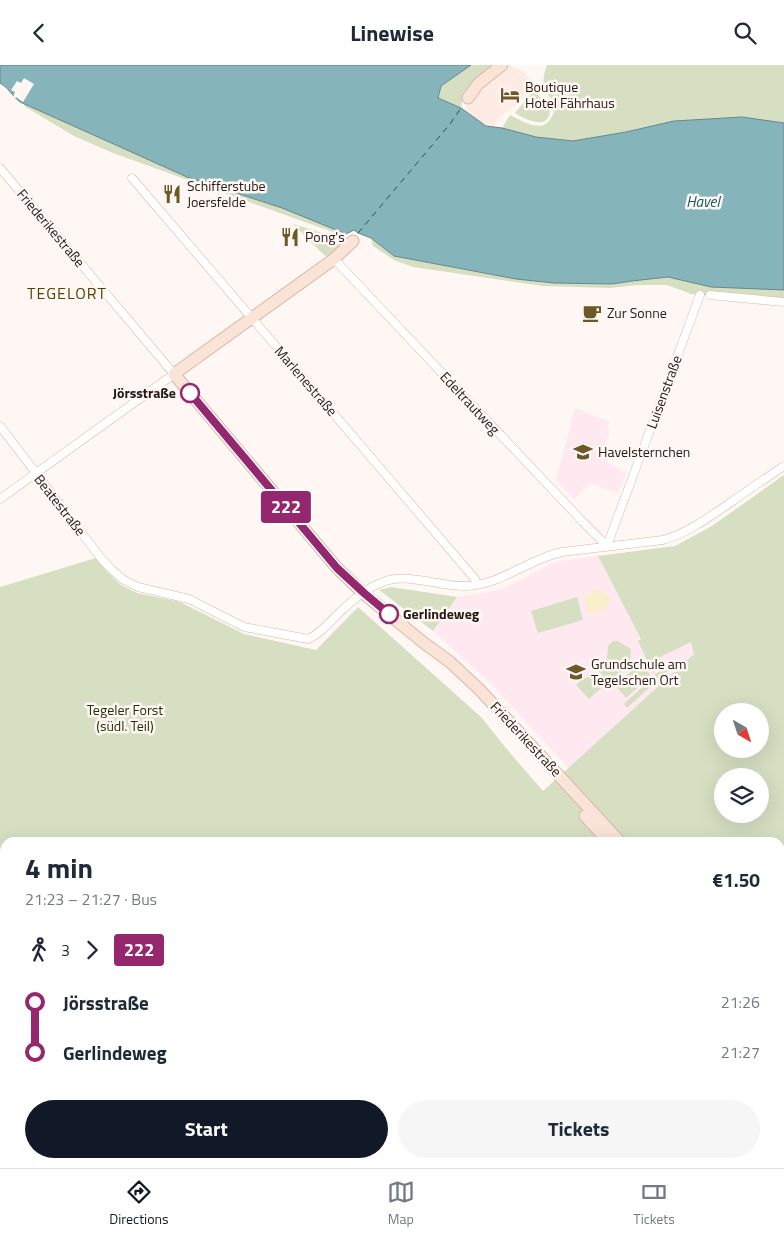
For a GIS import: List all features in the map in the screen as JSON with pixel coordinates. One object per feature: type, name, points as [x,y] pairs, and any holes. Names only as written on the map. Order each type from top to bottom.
[{"type":"street","points":[[468,98],[478,84],[502,65]]},
{"type":"street","name":"Friederikestraße","points":[[0,168],[337,568],[424,643],[450,661],[480,690],[615,837]]},
{"type":"street","name":"Marlenestraße","points":[[132,178],[475,579],[476,585]]},
{"type":"street","points":[[0,499],[334,259],[353,241]]},
{"type":"street","name":"Edeltrautweg","points":[[334,259],[607,546]]},
{"type":"street","name":"Luisenstraße","points":[[607,546],[700,295]]},
{"type":"street","points":[[710,295],[784,302]]},
{"type":"street","name":"Beatestraße","points":[[0,426],[100,557],[124,580],[138,587],[189,599],[244,627],[308,639],[318,635],[355,598],[364,593]]},
{"type":"street","points":[[364,593],[378,584],[401,579],[451,586],[476,585],[503,577],[529,563],[562,551],[663,540],[689,530],[784,466]]},
{"type":"street","name":"Friederikestraße","points":[[424,643],[475,695],[605,837]]},
{"type":"shaded area","points":[[503,65],[509,65],[521,70],[533,84],[517,104],[499,117],[494,127],[486,126],[464,110],[475,94]]},
{"type":"shaded area","name":"Havelsternchen","points":[[575,408],[610,422],[607,429],[610,431],[600,457],[626,474],[618,493],[591,483],[574,499],[556,480]]},
{"type":"shaded area","name":"Grundschule am Tegelschen Ort","points":[[598,556],[652,661],[692,641],[694,654],[569,769],[490,683],[433,631],[457,597],[503,589],[555,562]]},
{"type":"green space","points":[[471,65],[499,65],[464,92],[461,108],[438,98],[441,86]]},
{"type":"green space","points":[[547,65],[784,65],[784,123],[742,117],[674,121],[573,141],[536,137],[502,128],[510,115],[524,122],[539,126],[544,125],[550,120],[558,103],[545,91],[543,82]]},
{"type":"green space","points":[[535,89],[543,103],[550,110],[546,121],[536,122],[515,113]]},
{"type":"green space","points":[[25,104],[187,177],[283,208],[346,234],[344,236],[113,153],[74,136],[24,106]]},
{"type":"green space","points":[[293,224],[339,238],[344,243],[330,255],[325,256]]},
{"type":"green space","points":[[371,238],[394,256],[516,279],[554,283],[612,284],[668,277],[711,287],[784,290],[784,300],[691,294],[667,285],[638,285],[610,288],[543,286],[413,267],[394,260],[373,246]]},
{"type":"green space","name":"Tegeler Forst (südl. Teil)","points":[[784,475],[784,837],[0,837],[0,587],[96,558],[121,585],[137,593],[180,602],[244,634],[316,650],[358,607],[481,717],[543,791],[694,654],[691,642],[652,661],[657,670],[653,673],[638,641],[641,639],[598,556],[675,546],[712,526]]},
{"type":"green space","points":[[391,587],[457,597],[433,631],[379,590]]},
{"type":"green space","points":[[577,597],[583,620],[538,633],[531,611]]},
{"type":"green space","points":[[613,641],[618,641],[631,649],[630,663],[620,674],[607,679],[598,671],[607,659],[608,646]]},
{"type":"green space","points":[[641,663],[651,676],[626,698],[615,685]]},
{"type":"green space","points":[[668,663],[671,668],[627,708],[624,704]]},
{"type":"green space","points":[[592,676],[606,684],[589,699],[576,685],[582,679]]},
{"type":"sand","points":[[598,589],[611,598],[605,609],[589,614],[584,597],[593,590]]},
{"type":"water","name":"Havel","points":[[0,65],[471,65],[441,86],[438,98],[461,108],[486,126],[536,137],[573,141],[674,121],[742,117],[784,123],[784,290],[711,287],[668,277],[612,284],[554,283],[516,279],[394,256],[371,238],[354,230],[346,234],[282,208],[187,177],[20,102],[0,83]]},
{"type":"pier","points":[[24,78],[34,84],[23,102],[16,97],[15,99],[13,98],[15,92],[11,90],[17,81],[21,83]]},
{"type":"ferry route","points":[[358,233],[450,124],[461,108]]},
{"type":"bus line","name":"222","points":[[190,393],[337,568],[389,614]]},
{"type":"place","name":"Boutique Hotel Fährhaus","points":[[510,95]]},
{"type":"place","name":"Schifferstube Joersfelde","points":[[172,194]]},
{"type":"place","name":"Pong's","points":[[290,237]]},
{"type":"place","name":"Zur Sonne","points":[[592,313]]},
{"type":"place","name":"Jörsstraße","points":[[190,393]]},
{"type":"place","name":"Havelsternchen","points":[[583,452]]},
{"type":"place","name":"Gerlindeweg","points":[[389,614]]},
{"type":"place","name":"Grundschule am Tegelschen Ort","points":[[576,672]]},
{"type":"district","name":"TEGELORT","points":[[67,293]]}]
